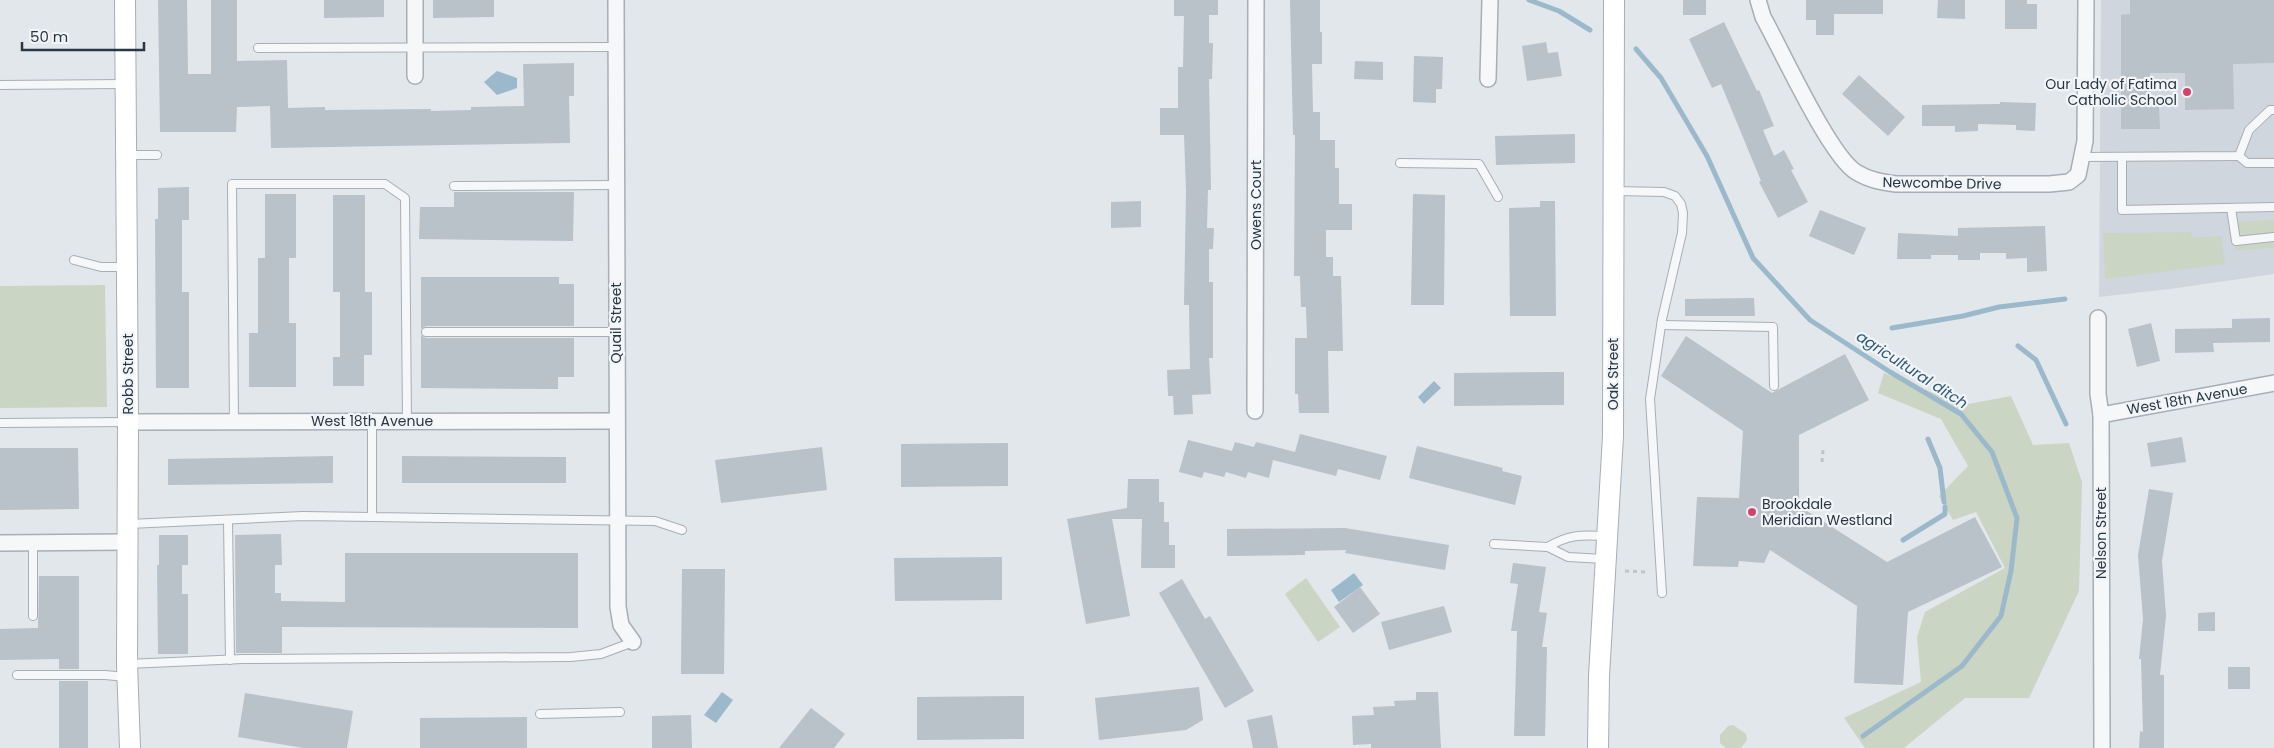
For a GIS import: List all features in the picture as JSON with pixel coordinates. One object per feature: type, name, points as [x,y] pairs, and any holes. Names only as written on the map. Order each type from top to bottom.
[{"type":"street","name":"Robb Street","points":[[125,0],[130,748]]},
{"type":"street","points":[[414,0],[415,76]]},
{"type":"street","name":"Quail Street","points":[[616,0],[618,607],[621,625],[633,642]]},
{"type":"street","name":"Owens Court","points":[[1256,0],[1256,411]]},
{"type":"street","points":[[1488,79],[1490,0]]},
{"type":"street","name":"Oak Street","points":[[1598,748],[1599,676],[1613,436],[1614,0]]},
{"type":"street","name":"Newcombe Drive","points":[[1758,0],[1763,16],[1821,126],[1842,160],[1855,172],[1873,181],[1896,184],[2049,184],[2069,182],[2078,175],[2083,157]]},
{"type":"street","points":[[2083,157],[2086,0]]},
{"type":"street","name":"Nelson Street","points":[[2098,318],[2098,394],[2101,415],[2102,748]]},
{"type":"street","name":"West 18th Avenue","points":[[2101,415],[2274,383]]},
{"type":"street","name":"West 18th Avenue","points":[[128,422],[616,421]]},
{"type":"street","points":[[0,542],[32,542],[128,533]]},
{"type":"lane","points":[[258,48],[616,47]]},
{"type":"lane","points":[[0,85],[126,84]]},
{"type":"lane","points":[[2239,156],[2249,130],[2270,110],[2274,110]]},
{"type":"lane","points":[[126,155],[156,155]]},
{"type":"lane","points":[[2083,157],[2239,156],[2247,163],[2274,163]]},
{"type":"lane","points":[[2122,157],[2122,210],[2274,207]]},
{"type":"lane","points":[[1400,163],[1479,164],[1498,197]]},
{"type":"lane","points":[[234,422],[232,184],[385,184],[405,198],[407,422]]},
{"type":"lane","points":[[454,186],[616,185]]},
{"type":"lane","points":[[1614,192],[1664,192],[1675,196],[1681,204],[1684,221],[1661,325],[1650,399],[1662,593]]},
{"type":"lane","points":[[2231,208],[2236,241],[2274,236]]},
{"type":"lane","points":[[74,260],[101,267],[127,267]]},
{"type":"lane","points":[[1661,325],[1773,326],[1774,386]]},
{"type":"lane","points":[[426,332],[616,332]]},
{"type":"lane","points":[[0,423],[128,422]]},
{"type":"lane","points":[[372,422],[372,518]]},
{"type":"lane","points":[[128,533],[228,521],[303,516],[655,521],[682,530]]},
{"type":"lane","points":[[228,521],[230,660]]},
{"type":"lane","points":[[1548,547],[1562,539],[1576,535],[1608,536]]},
{"type":"lane","points":[[32,542],[33,616]]},
{"type":"lane","points":[[1494,544],[1548,547],[1568,557],[1606,559]]},
{"type":"lane","points":[[17,675],[105,675],[128,670],[230,660],[571,657],[601,654],[633,642]]},
{"type":"lane","points":[[540,714],[620,712]]},
{"type":"path","points":[[1822,462],[1823,450]]},
{"type":"path","points":[[1625,571],[1647,572]]},
{"type":"shaded area","name":"Our Lady of Fatima Catholic School","points":[[2101,0],[2274,0],[2274,274],[2099,297]]},
{"type":"green space","points":[[2274,220],[2274,248],[2235,250],[2234,222]]},
{"type":"green space","points":[[2191,232],[2192,238],[2221,236],[2225,264],[2105,279],[2103,233]]},
{"type":"green space","points":[[105,285],[107,407],[0,408],[0,286]]},
{"type":"green space","points":[[1884,373],[1963,405],[2011,396],[2033,445],[2069,443],[2082,482],[2079,591],[2029,698],[1965,698],[1904,748],[1865,748],[1844,718],[1921,682],[1917,637],[1925,612],[2005,568],[1976,512],[1953,520],[1939,496],[1968,466],[1941,419],[1878,393]]},
{"type":"green space","points":[[1306,578],[1340,627],[1318,642],[1285,594]]},
{"type":"green space","points":[[1733,725],[1746,734],[1747,740],[1741,748],[1726,748],[1720,743],[1720,735],[1728,726]]},
{"type":"water","points":[[497,71],[517,78],[517,88],[497,95],[484,82]]},
{"type":"water","points":[[1434,381],[1441,388],[1424,404],[1418,397]]},
{"type":"water","points":[[1354,573],[1363,585],[1339,602],[1331,590]]},
{"type":"water","points":[[722,692],[733,700],[716,723],[704,715]]},
{"type":"building","points":[[158,0],[187,0],[188,74],[211,74],[211,0],[237,0],[237,61],[287,60],[288,108],[325,107],[325,110],[431,109],[431,111],[471,110],[471,107],[524,106],[523,64],[574,63],[574,96],[569,96],[570,143],[271,148],[270,106],[237,107],[236,132],[160,132]]},
{"type":"building","points":[[324,0],[384,0],[384,17],[324,18]]},
{"type":"building","points":[[433,0],[494,0],[494,17],[433,18]]},
{"type":"building","points":[[1174,0],[1218,0],[1218,15],[1209,15],[1209,43],[1213,43],[1212,79],[1209,79],[1211,190],[1208,190],[1207,228],[1214,228],[1213,249],[1209,249],[1209,282],[1213,282],[1213,358],[1209,358],[1211,394],[1192,395],[1193,414],[1174,415],[1173,396],[1168,396],[1167,370],[1190,369],[1189,305],[1184,305],[1186,191],[1184,135],[1160,135],[1160,108],[1178,108],[1178,67],[1183,67],[1184,16],[1174,16]]},
{"type":"building","points":[[1290,0],[1320,0],[1322,64],[1312,64],[1313,112],[1320,112],[1320,140],[1335,140],[1335,168],[1339,168],[1339,204],[1352,204],[1352,230],[1326,230],[1326,257],[1333,257],[1333,276],[1341,276],[1343,351],[1328,351],[1329,413],[1299,413],[1298,394],[1295,394],[1295,338],[1307,338],[1306,307],[1301,307],[1300,276],[1294,276],[1295,135],[1293,135]]},
{"type":"building","points":[[1683,0],[1706,0],[1706,15],[1683,15]]},
{"type":"building","points":[[1806,0],[1883,0],[1883,14],[1834,14],[1834,35],[1816,35],[1816,20],[1806,20]]},
{"type":"building","points":[[1938,0],[1965,0],[1965,19],[1937,18]]},
{"type":"building","points":[[2005,0],[2027,0],[2027,4],[2037,4],[2037,29],[2005,29]]},
{"type":"building","points":[[2130,0],[2274,0],[2274,63],[2233,64],[2234,109],[2185,110],[2185,73],[2150,73],[2151,107],[2159,107],[2160,129],[2121,129],[2121,15],[2130,14]]},
{"type":"building","points":[[1724,22],[1757,91],[1759,90],[1774,126],[1763,130],[1774,156],[1784,150],[1794,169],[1791,170],[1808,202],[1778,218],[1759,182],[1761,181],[1721,84],[1712,88],[1689,39]]},
{"type":"building","points":[[1546,42],[1548,53],[1558,52],[1562,76],[1527,81],[1522,46]]},
{"type":"building","points":[[1414,56],[1443,57],[1442,89],[1436,89],[1436,103],[1413,102]]},
{"type":"building","points":[[1355,61],[1383,62],[1383,80],[1354,79]]},
{"type":"building","points":[[1859,75],[1905,117],[1888,136],[1842,94]]},
{"type":"building","points":[[2000,102],[2036,103],[2035,131],[2016,130],[2016,125],[1978,124],[1978,131],[1955,132],[1955,126],[1922,126],[1922,105],[2000,104]]},
{"type":"building","points":[[1575,134],[1575,163],[1496,165],[1495,136]]},
{"type":"building","points":[[189,187],[189,220],[182,220],[182,292],[189,292],[189,388],[156,388],[155,219],[158,219],[158,188]]},
{"type":"building","points":[[454,192],[574,192],[573,241],[419,239],[420,207],[454,207]]},
{"type":"building","points":[[265,194],[296,194],[296,258],[289,258],[289,323],[296,323],[296,387],[249,387],[249,333],[258,333],[258,258],[265,258]]},
{"type":"building","points":[[1413,194],[1445,195],[1444,305],[1411,305]]},
{"type":"building","points":[[333,195],[365,195],[365,292],[372,292],[372,355],[364,355],[364,386],[333,386],[333,357],[340,357],[340,292],[333,292]]},
{"type":"building","points":[[1141,201],[1141,227],[1111,228],[1111,202]]},
{"type":"building","points":[[1540,201],[1555,201],[1556,316],[1510,316],[1509,208],[1540,207]]},
{"type":"building","points":[[1820,210],[1866,228],[1854,255],[1809,236]]},
{"type":"building","points":[[2045,226],[2047,271],[2027,272],[2027,258],[2006,259],[2006,253],[1980,253],[1980,260],[1958,260],[1958,255],[1931,255],[1931,259],[1897,259],[1898,233],[1958,236],[1958,228]]},
{"type":"building","points":[[421,277],[559,277],[559,284],[574,284],[574,326],[426,326],[421,329]]},
{"type":"building","points":[[1754,298],[1755,316],[1685,316],[1685,299]]},
{"type":"building","points":[[2270,318],[2270,342],[2213,343],[2214,352],[2175,353],[2175,329],[2232,328],[2232,319]]},
{"type":"building","points":[[2151,323],[2160,361],[2137,367],[2128,329]]},
{"type":"building","points":[[421,335],[426,338],[574,338],[574,377],[558,377],[558,389],[421,388]]},
{"type":"building","name":"Brookdale Meridian Westland","points":[[1686,336],[1772,393],[1845,354],[1869,400],[1799,435],[1799,506],[1887,562],[1975,517],[2002,567],[1908,612],[1903,685],[1854,683],[1857,606],[1770,550],[1764,563],[1739,561],[1738,567],[1693,566],[1697,497],[1739,498],[1743,431],[1661,376]]},
{"type":"building","points":[[1564,372],[1564,405],[1454,406],[1454,373]]},
{"type":"building","points":[[1300,434],[1387,456],[1380,480],[1338,469],[1336,476],[1273,460],[1269,478],[1248,472],[1246,478],[1226,472],[1224,477],[1204,472],[1202,478],[1179,472],[1188,440],[1232,451],[1235,442],[1254,447],[1256,442],[1295,452]]},
{"type":"building","points":[[2182,437],[2186,462],[2151,467],[2147,443]]},
{"type":"building","points":[[1008,443],[1008,486],[901,487],[901,444]]},
{"type":"building","points":[[1417,446],[1503,468],[1502,471],[1522,476],[1515,505],[1409,478]]},
{"type":"building","points":[[822,447],[827,490],[721,503],[715,460]]},
{"type":"building","points":[[0,448],[78,448],[79,509],[0,510]]},
{"type":"building","points":[[333,456],[333,483],[168,485],[168,459]]},
{"type":"building","points":[[402,456],[566,457],[566,483],[402,483]]},
{"type":"building","points":[[1128,479],[1159,479],[1159,502],[1164,502],[1164,522],[1169,522],[1169,545],[1175,545],[1175,568],[1141,568],[1142,519],[1112,519],[1130,616],[1086,624],[1067,519],[1127,508]]},
{"type":"building","points":[[2149,489],[2173,493],[2162,561],[2166,616],[2160,675],[2164,675],[2164,748],[2139,748],[2140,731],[2143,732],[2141,659],[2139,659],[2143,619],[2138,555]]},
{"type":"building","points":[[1345,528],[1449,545],[1445,570],[1345,553],[1346,550],[1305,551],[1305,555],[1227,556],[1227,529]]},
{"type":"building","points":[[281,534],[282,565],[275,565],[275,593],[281,593],[281,601],[345,602],[345,553],[578,553],[578,628],[282,627],[282,653],[236,653],[235,535]]},
{"type":"building","points":[[159,535],[188,535],[188,565],[182,565],[182,594],[188,594],[188,654],[158,654],[157,565],[159,565]]},
{"type":"building","points":[[1002,557],[1002,600],[895,601],[894,558]]},
{"type":"building","points":[[1513,563],[1546,567],[1539,612],[1547,613],[1542,647],[1547,647],[1545,736],[1514,736],[1517,631],[1511,631],[1518,584],[1510,583]]},
{"type":"building","points":[[682,569],[725,569],[724,674],[681,674]]},
{"type":"building","points":[[39,576],[79,576],[79,669],[59,669],[59,659],[0,660],[0,629],[38,628]]},
{"type":"building","points":[[1182,579],[1205,619],[1210,616],[1254,691],[1225,708],[1159,593]]},
{"type":"building","points":[[1360,587],[1380,614],[1353,633],[1334,607]]},
{"type":"building","points":[[1444,606],[1452,632],[1389,650],[1381,622]]},
{"type":"building","points":[[2215,612],[2215,631],[2198,631],[2198,613]]},
{"type":"building","points":[[2228,667],[2250,667],[2250,689],[2228,689]]},
{"type":"building","points":[[59,681],[88,681],[88,748],[59,748]]},
{"type":"building","points":[[1199,687],[1203,720],[1186,730],[1099,740],[1095,698]]},
{"type":"building","points":[[1416,692],[1438,692],[1441,748],[1371,748],[1371,744],[1353,745],[1352,716],[1374,715],[1373,707],[1395,706],[1394,701],[1416,700]]},
{"type":"building","points":[[245,693],[353,711],[347,748],[303,748],[238,737]]},
{"type":"building","points":[[1024,696],[1024,739],[917,740],[917,697]]},
{"type":"building","points":[[811,708],[845,734],[834,748],[779,748]]},
{"type":"building","points":[[691,715],[692,748],[652,748],[652,716]]},
{"type":"building","points":[[1272,715],[1278,748],[1253,748],[1247,720]]},
{"type":"building","points":[[527,717],[527,748],[420,748],[420,718]]},
{"type":"waterway","name":"agricultural ditch","points":[[1529,0],[1559,11],[1590,30]]},
{"type":"waterway","name":"agricultural ditch","points":[[1636,49],[1661,78],[1707,156],[1753,258],[1810,320],[1890,372],[1961,414],[1992,452],[2017,518],[2011,571],[2001,616],[1962,666],[1863,736]]},
{"type":"waterway","points":[[1892,328],[1963,316],[1999,307],[2065,299]]},
{"type":"waterway","points":[[2018,346],[2036,360],[2066,424]]},
{"type":"waterway","points":[[1928,439],[1940,468],[1944,502]]},
{"type":"waterway","points":[[1903,540],[1945,514],[1945,507]]},
{"type":"place","name":"Our Lady of Fatima Catholic School","points":[[2187,92]]},
{"type":"place","name":"Brookdale Meridian Westland","points":[[1752,512]]}]
